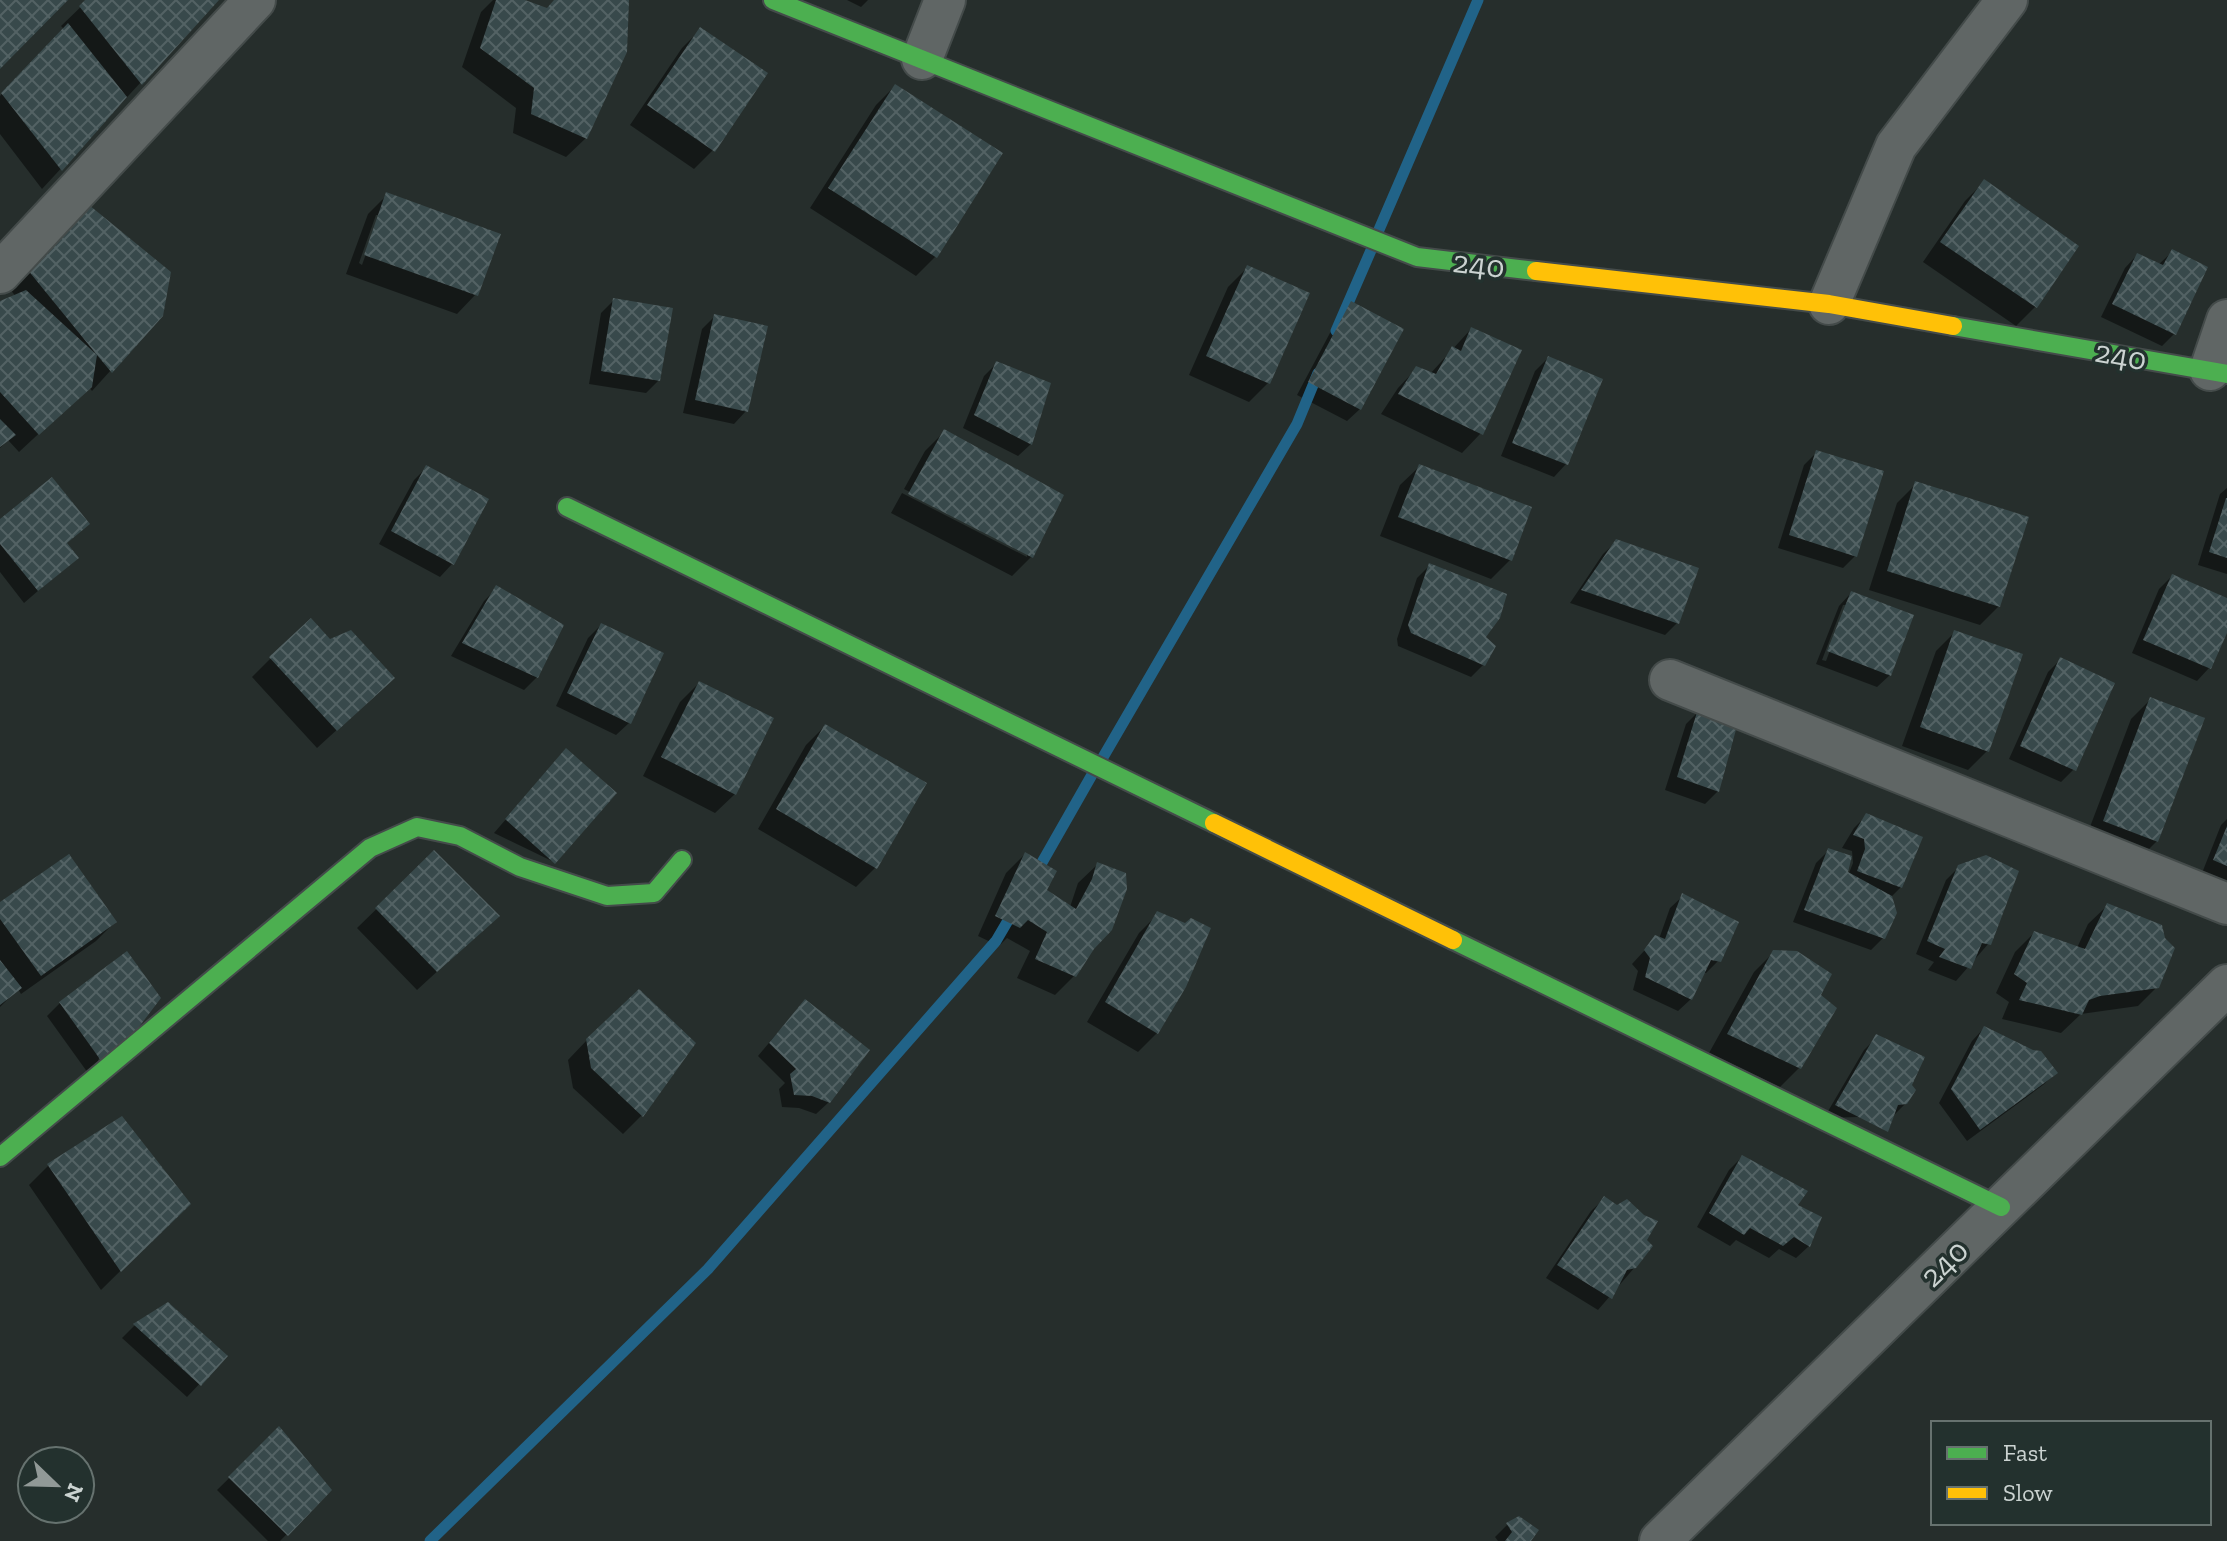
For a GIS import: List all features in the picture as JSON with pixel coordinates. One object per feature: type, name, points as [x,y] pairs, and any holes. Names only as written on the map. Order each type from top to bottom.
[{"type":"street","points":[[0,273],[255,0]]},
{"type":"street","name":"240","points":[[773,0],[1417,257],[1829,304],[2218,372]]},
{"type":"street","points":[[922,59],[945,0]]},
{"type":"street","points":[[1829,304],[1896,146],[2007,0]]},
{"type":"street","points":[[2218,372],[2227,320]]},
{"type":"street","points":[[567,507],[2001,1207]]},
{"type":"street","points":[[1670,680],[2227,904]]},
{"type":"street","points":[[0,1157],[370,848],[417,827],[460,836],[520,867],[607,896],[654,893],[682,860]]},
{"type":"street","name":"240","points":[[1660,1541],[2227,985]]},
{"type":"building","points":[[0,0],[68,0],[0,69]]},
{"type":"building","points":[[85,0],[219,0],[142,85],[79,6]]},
{"type":"building","points":[[496,0],[525,0],[547,8],[554,0],[629,0],[627,52],[587,139],[531,114],[534,88],[480,48]]},
{"type":"building","points":[[68,23],[127,97],[62,171],[1,93]]},
{"type":"building","points":[[700,27],[768,73],[715,152],[647,105]]},
{"type":"building","points":[[895,84],[1003,153],[937,258],[828,188]]},
{"type":"building","points":[[1984,179],[2079,246],[2037,308],[1940,242]]},
{"type":"building","points":[[386,192],[501,234],[478,296],[364,255]]},
{"type":"building","points":[[89,205],[171,272],[163,316],[112,373],[27,269]]},
{"type":"building","points":[[2172,249],[2208,267],[2176,335],[2112,304],[2137,253],[2163,265]]},
{"type":"building","points":[[1247,265],[1310,293],[1270,384],[1206,356]]},
{"type":"building","points":[[26,290],[97,355],[92,387],[39,435],[0,392],[0,301]]},
{"type":"building","points":[[613,298],[673,308],[660,381],[601,371]]},
{"type":"building","points":[[1351,301],[1404,329],[1361,410],[1308,382]]},
{"type":"building","points":[[714,314],[768,326],[748,412],[695,400]]},
{"type":"building","points":[[1471,327],[1522,350],[1483,435],[1398,394],[1416,366],[1436,374],[1452,346],[1461,351]]},
{"type":"building","points":[[1548,356],[1603,379],[1568,465],[1512,443]]},
{"type":"building","points":[[996,361],[1051,383],[1032,445],[974,415]]},
{"type":"building","points":[[0,419],[16,435],[0,447]]},
{"type":"building","points":[[944,429],[1064,495],[1033,558],[908,494]]},
{"type":"building","points":[[1816,450],[1884,471],[1857,557],[1789,535]]},
{"type":"building","points":[[1419,464],[1532,507],[1512,561],[1398,517]]},
{"type":"building","points":[[426,465],[489,499],[454,565],[391,531]]},
{"type":"building","points":[[52,477],[90,524],[67,543],[79,558],[38,591],[0,544],[0,519]]},
{"type":"building","points":[[1915,481],[2029,517],[2000,607],[1887,571]]},
{"type":"building","points":[[2227,498],[2227,558],[2209,552]]},
{"type":"building","points":[[1616,539],[1699,568],[1679,624],[1581,590]]},
{"type":"building","points":[[1429,563],[1507,594],[1500,618],[1486,637],[1496,646],[1485,666],[1411,633],[1408,625]]},
{"type":"building","points":[[2172,574],[2227,598],[2227,633],[2211,669],[2143,640]]},
{"type":"building","points":[[496,585],[564,625],[538,678],[462,643]]},
{"type":"building","points":[[1851,591],[1914,615],[1891,676],[1827,651]]},
{"type":"building","points":[[311,618],[330,639],[351,630],[395,678],[337,731],[269,657]]},
{"type":"building","points":[[601,623],[664,653],[631,724],[567,693]]},
{"type":"building","points":[[1954,630],[2023,654],[1989,752],[1920,727]]},
{"type":"building","points":[[2060,657],[2115,683],[2076,771],[2020,746]]},
{"type":"building","points":[[699,681],[774,718],[736,795],[661,757]]},
{"type":"building","points":[[2150,697],[2205,718],[2158,842],[2103,821]]},
{"type":"building","points":[[1698,709],[1737,726],[1719,792],[1677,777]]},
{"type":"building","points":[[825,724],[927,783],[877,869],[776,809]]},
{"type":"building","points":[[566,748],[617,793],[555,864],[505,819]]},
{"type":"building","points":[[1866,813],[1923,837],[1902,888],[1857,871],[1865,849],[1864,839],[1853,835]]},
{"type":"building","points":[[2227,826],[2227,866],[2213,860]]},
{"type":"building","points":[[1828,848],[1852,856],[1848,872],[1892,896],[1897,913],[1885,939],[1804,910]]},
{"type":"building","points":[[434,850],[500,916],[437,972],[375,908]]},
{"type":"building","points":[[1025,852],[1057,871],[1047,890],[1076,909],[1097,862],[1126,873],[1127,889],[1112,930],[1094,949],[1076,977],[1035,959],[1047,932],[1028,920],[1020,928],[995,916]]},
{"type":"building","points":[[69,854],[117,922],[41,976],[0,919],[0,902]]},
{"type":"building","points":[[1986,855],[2019,871],[1991,945],[1982,943],[1971,969],[1939,957],[1945,949],[1927,941],[1958,865]]},
{"type":"building","points":[[1682,893],[1739,922],[1721,962],[1711,960],[1692,1000],[1645,977],[1650,958],[1644,950],[1655,935],[1665,939]]},
{"type":"building","points":[[2107,903],[2162,925],[2165,938],[2175,948],[2159,988],[2100,996],[2089,1000],[2082,1015],[2019,1000],[2027,983],[2014,974],[2034,931],[2085,949]]},
{"type":"building","points":[[1157,911],[1185,923],[1191,918],[1211,928],[1186,987],[1158,1034],[1105,1002]]},
{"type":"building","points":[[1773,950],[1797,951],[1832,974],[1821,995],[1837,1008],[1801,1069],[1727,1034]]},
{"type":"building","points":[[127,951],[161,998],[107,1069],[59,1002]]},
{"type":"building","points":[[0,960],[22,988],[0,1005]]},
{"type":"building","points":[[639,989],[696,1043],[643,1117],[591,1068],[586,1039]]},
{"type":"building","points":[[805,999],[870,1050],[830,1103],[812,1096],[794,1095],[790,1074],[796,1069],[769,1043]]},
{"type":"building","points":[[1984,1026],[2041,1051],[2058,1073],[1980,1130],[1951,1089]]},
{"type":"building","points":[[1876,1034],[1925,1057],[1912,1085],[1916,1090],[1907,1104],[1898,1105],[1888,1132],[1835,1105]]},
{"type":"building","points":[[122,1116],[191,1204],[121,1272],[47,1164]]},
{"type":"building","points":[[1742,1155],[1808,1191],[1798,1205],[1822,1217],[1810,1247],[1794,1237],[1783,1246],[1750,1228],[1744,1235],[1709,1213]]},
{"type":"building","points":[[1604,1196],[1617,1205],[1627,1199],[1644,1215],[1658,1221],[1647,1240],[1653,1246],[1636,1268],[1627,1270],[1612,1299],[1557,1265]]},
{"type":"building","points":[[168,1302],[228,1356],[201,1386],[133,1324]]},
{"type":"building","points":[[279,1426],[332,1490],[288,1536],[228,1477]]},
{"type":"building","points":[[1519,1516],[1539,1530],[1531,1541],[1505,1541],[1512,1532],[1506,1523]]},
{"type":"waterway","points":[[1378,232],[1478,0]]},
{"type":"waterway","points":[[1336,331],[1372,248]]},
{"type":"waterway","points":[[1102,759],[1297,424],[1318,373]]},
{"type":"waterway","points":[[1036,873],[1093,773]]},
{"type":"waterway","points":[[430,1541],[708,1269],[996,941],[1013,912]]},
{"type":"traffic: fast","points":[[773,0],[1417,257],[1536,271]]},
{"type":"traffic: fast","points":[[1953,326],[2227,374]]},
{"type":"traffic: fast","points":[[567,507],[1214,823]]},
{"type":"traffic: fast","points":[[0,1157],[370,848],[417,827],[460,836],[520,867],[607,896],[654,893],[682,860]]},
{"type":"traffic: fast","points":[[1453,940],[2001,1207]]},
{"type":"traffic: slow","points":[[1536,271],[1829,304],[1953,326]]},
{"type":"traffic: slow","points":[[1214,823],[1453,940]]}]
